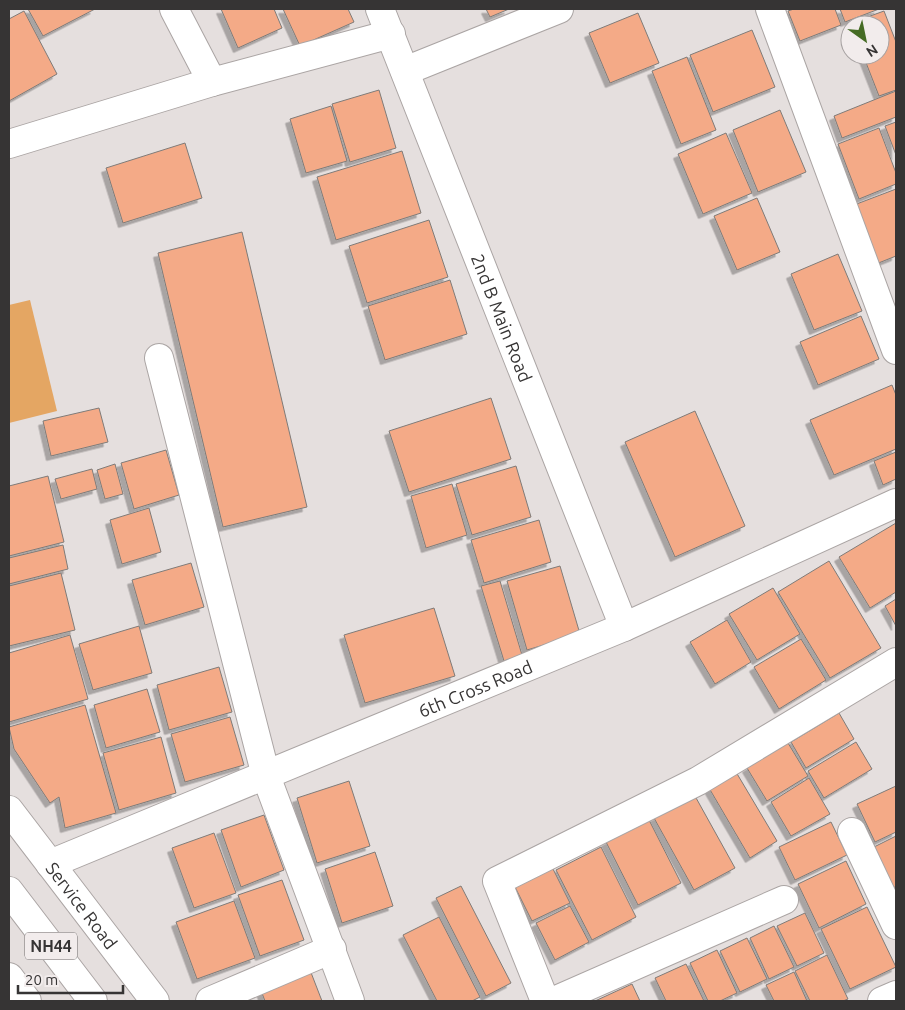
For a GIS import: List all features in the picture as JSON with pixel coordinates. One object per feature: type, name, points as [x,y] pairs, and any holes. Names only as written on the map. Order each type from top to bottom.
[{"type":"main road","points":[[174,9],[212,82]]},
{"type":"main road","name":"2nd B Main Road","points":[[380,9],[624,627]]},
{"type":"main road","points":[[405,72],[559,9]]},
{"type":"main road","points":[[770,9],[896,350]]},
{"type":"main road","points":[[9,144],[212,82],[391,34]]},
{"type":"main road","points":[[159,358],[266,776],[350,1001]]},
{"type":"main road","name":"6th Cross Road","points":[[50,864],[624,627],[896,503]]},
{"type":"main road","points":[[544,1001],[497,880],[698,781],[896,662]]},
{"type":"main road","name":"Service Road","points":[[9,810],[155,1001]]},
{"type":"main road","points":[[852,832],[896,925]]},
{"type":"main road","name":"NH44","points":[[9,891],[93,1001]]},
{"type":"main road","points":[[554,1001],[784,900]]},
{"type":"main road","points":[[210,1001],[332,949]]},
{"type":"main road","name":"NH44","points":[[9,977],[27,1001]]},
{"type":"main road","points":[[882,1001],[896,995]]},
{"type":"shaded area","points":[[30,300],[57,411],[9,423],[9,305]]},
{"type":"building","points":[[28,9],[95,9],[43,36]]},
{"type":"building","points":[[221,9],[274,9],[282,28],[238,48]]},
{"type":"building","points":[[283,9],[348,9],[354,22],[300,46]]},
{"type":"building","points":[[486,9],[509,9],[490,17]]},
{"type":"building","points":[[794,9],[835,9],[840,25],[800,41],[788,11]]},
{"type":"building","points":[[840,9],[879,9],[863,15],[842,15]]},
{"type":"building","points":[[24,11],[57,74],[9,101],[9,19]]},
{"type":"building","points":[[884,11],[886,15],[873,15]]},
{"type":"building","points":[[638,13],[659,63],[610,83],[589,33]]},
{"type":"building","points":[[890,26],[896,42],[896,90],[879,96],[867,65],[890,65]]},
{"type":"building","points":[[752,30],[775,87],[713,112],[690,55]]},
{"type":"building","points":[[687,57],[716,130],[681,144],[652,71]]},
{"type":"building","points":[[379,90],[396,148],[350,162],[332,104]]},
{"type":"building","points":[[896,91],[896,117],[842,138],[834,116]]},
{"type":"building","points":[[331,106],[347,161],[306,173],[290,119]]},
{"type":"building","points":[[780,110],[806,172],[758,192],[733,130]]},
{"type":"building","points":[[896,122],[896,155],[885,126]]},
{"type":"building","points":[[879,128],[896,173],[896,184],[859,199],[838,144]]},
{"type":"building","points":[[726,133],[752,193],[703,214],[678,154]]},
{"type":"building","points":[[185,143],[202,198],[123,223],[106,168]]},
{"type":"building","points":[[402,151],[421,213],[336,240],[317,177]]},
{"type":"building","points":[[896,189],[896,256],[876,264],[854,205]]},
{"type":"building","points":[[757,198],[780,252],[737,270],[714,216]]},
{"type":"building","points":[[429,220],[448,277],[367,303],[349,246]]},
{"type":"building","points":[[242,232],[307,507],[223,527],[158,253]]},
{"type":"building","points":[[838,254],[862,311],[814,330],[791,274]]},
{"type":"building","points":[[450,280],[467,334],[385,360],[368,306]]},
{"type":"building","points":[[861,316],[879,359],[818,385],[800,342]]},
{"type":"building","points":[[892,385],[896,395],[896,449],[834,475],[810,420]]},
{"type":"building","points":[[491,398],[511,459],[409,492],[389,431]]},
{"type":"building","points":[[99,408],[108,442],[51,456],[43,421]]},
{"type":"building","points":[[695,411],[745,526],[675,557],[625,442]]},
{"type":"building","points":[[166,450],[179,495],[134,509],[121,463]]},
{"type":"building","points":[[896,452],[896,479],[883,485],[874,461]]},
{"type":"building","points":[[115,464],[123,494],[105,499],[97,470]]},
{"type":"building","points":[[516,466],[531,517],[472,535],[456,484]]},
{"type":"building","points":[[92,469],[97,489],[61,499],[55,479]]},
{"type":"building","points":[[48,476],[64,542],[9,556],[9,486]]},
{"type":"building","points":[[452,484],[467,535],[426,548],[411,496]]},
{"type":"building","points":[[149,508],[161,552],[122,564],[110,520]]},
{"type":"building","points":[[539,520],[551,562],[484,583],[471,540]]},
{"type":"building","points":[[896,523],[896,592],[870,608],[839,557]]},
{"type":"building","points":[[63,545],[68,569],[9,584],[9,558]]},
{"type":"building","points":[[829,561],[881,648],[830,678],[778,592]]},
{"type":"building","points":[[191,563],[204,607],[145,625],[132,580]]},
{"type":"building","points":[[560,566],[580,634],[527,650],[507,581]]},
{"type":"building","points":[[61,573],[75,630],[9,646],[9,586]]},
{"type":"building","points":[[500,581],[522,655],[504,661],[481,586]]},
{"type":"building","points":[[773,588],[800,634],[757,660],[729,614]]},
{"type":"building","points":[[896,599],[896,626],[885,606]]},
{"type":"building","points":[[434,608],[455,676],[365,703],[344,635]]},
{"type":"building","points":[[727,620],[751,662],[715,684],[690,642]]},
{"type":"building","points":[[139,626],[152,673],[93,690],[79,644]]},
{"type":"building","points":[[70,635],[88,699],[9,722],[9,653]]},
{"type":"building","points":[[801,639],[826,680],[779,709],[754,667]]},
{"type":"building","points":[[219,667],[232,712],[169,730],[157,685]]},
{"type":"building","points":[[147,689],[160,732],[106,748],[94,705]]},
{"type":"building","points":[[85,705],[116,813],[65,828],[59,797],[50,803],[14,749],[9,727]]},
{"type":"building","points":[[839,713],[854,739],[806,768],[791,742]]},
{"type":"building","points":[[230,717],[244,765],[185,782],[171,734]]},
{"type":"building","points":[[161,737],[176,793],[119,810],[103,753]]},
{"type":"building","points":[[856,742],[872,769],[824,798],[808,771]]},
{"type":"building","points":[[788,743],[808,776],[767,801],[747,768]]},
{"type":"building","points":[[736,772],[777,841],[750,858],[709,788]]},
{"type":"building","points":[[809,778],[830,814],[791,836],[771,802]]},
{"type":"building","points":[[349,781],[370,846],[317,863],[297,798]]},
{"type":"building","points":[[896,786],[896,832],[875,842],[857,804]]},
{"type":"building","points":[[695,796],[735,868],[694,890],[654,818]]},
{"type":"building","points":[[264,815],[284,870],[241,887],[221,830]]},
{"type":"building","points":[[649,820],[681,883],[638,905],[606,842]]},
{"type":"building","points":[[831,822],[847,855],[795,880],[779,847]]},
{"type":"building","points":[[214,833],[236,893],[194,908],[172,848]]},
{"type":"building","points":[[896,836],[896,886],[892,889],[872,848]]},
{"type":"building","points":[[601,847],[636,917],[592,940],[556,870]]},
{"type":"building","points":[[375,852],[393,906],[342,923],[325,869]]},
{"type":"building","points":[[846,861],[866,904],[819,928],[798,884]]},
{"type":"building","points":[[552,867],[570,903],[532,921],[515,887]]},
{"type":"building","points":[[282,880],[304,940],[260,956],[238,895]]},
{"type":"building","points":[[461,886],[511,983],[486,996],[436,898]]},
{"type":"building","points":[[234,901],[255,958],[197,979],[176,922]]},
{"type":"building","points":[[570,906],[589,942],[555,960],[536,923]]},
{"type":"building","points":[[867,907],[896,967],[850,989],[821,929]]},
{"type":"building","points":[[805,913],[824,953],[797,966],[777,926]]},
{"type":"building","points":[[439,917],[480,997],[472,1001],[437,1001],[403,935]]},
{"type":"building","points":[[774,926],[794,967],[769,979],[750,938]]},
{"type":"building","points":[[747,938],[767,979],[740,992],[720,951]]},
{"type":"building","points":[[717,950],[737,993],[720,1001],[708,1001],[690,963]]},
{"type":"building","points":[[827,955],[848,999],[843,1001],[810,1001],[795,971]]},
{"type":"building","points":[[686,964],[704,1001],[666,1001],[655,978]]},
{"type":"building","points":[[310,970],[322,1001],[265,1001],[260,988]]},
{"type":"building","points":[[794,972],[807,1001],[774,1001],[766,985]]},
{"type":"building","points":[[632,984],[640,1001],[595,1001]]}]
